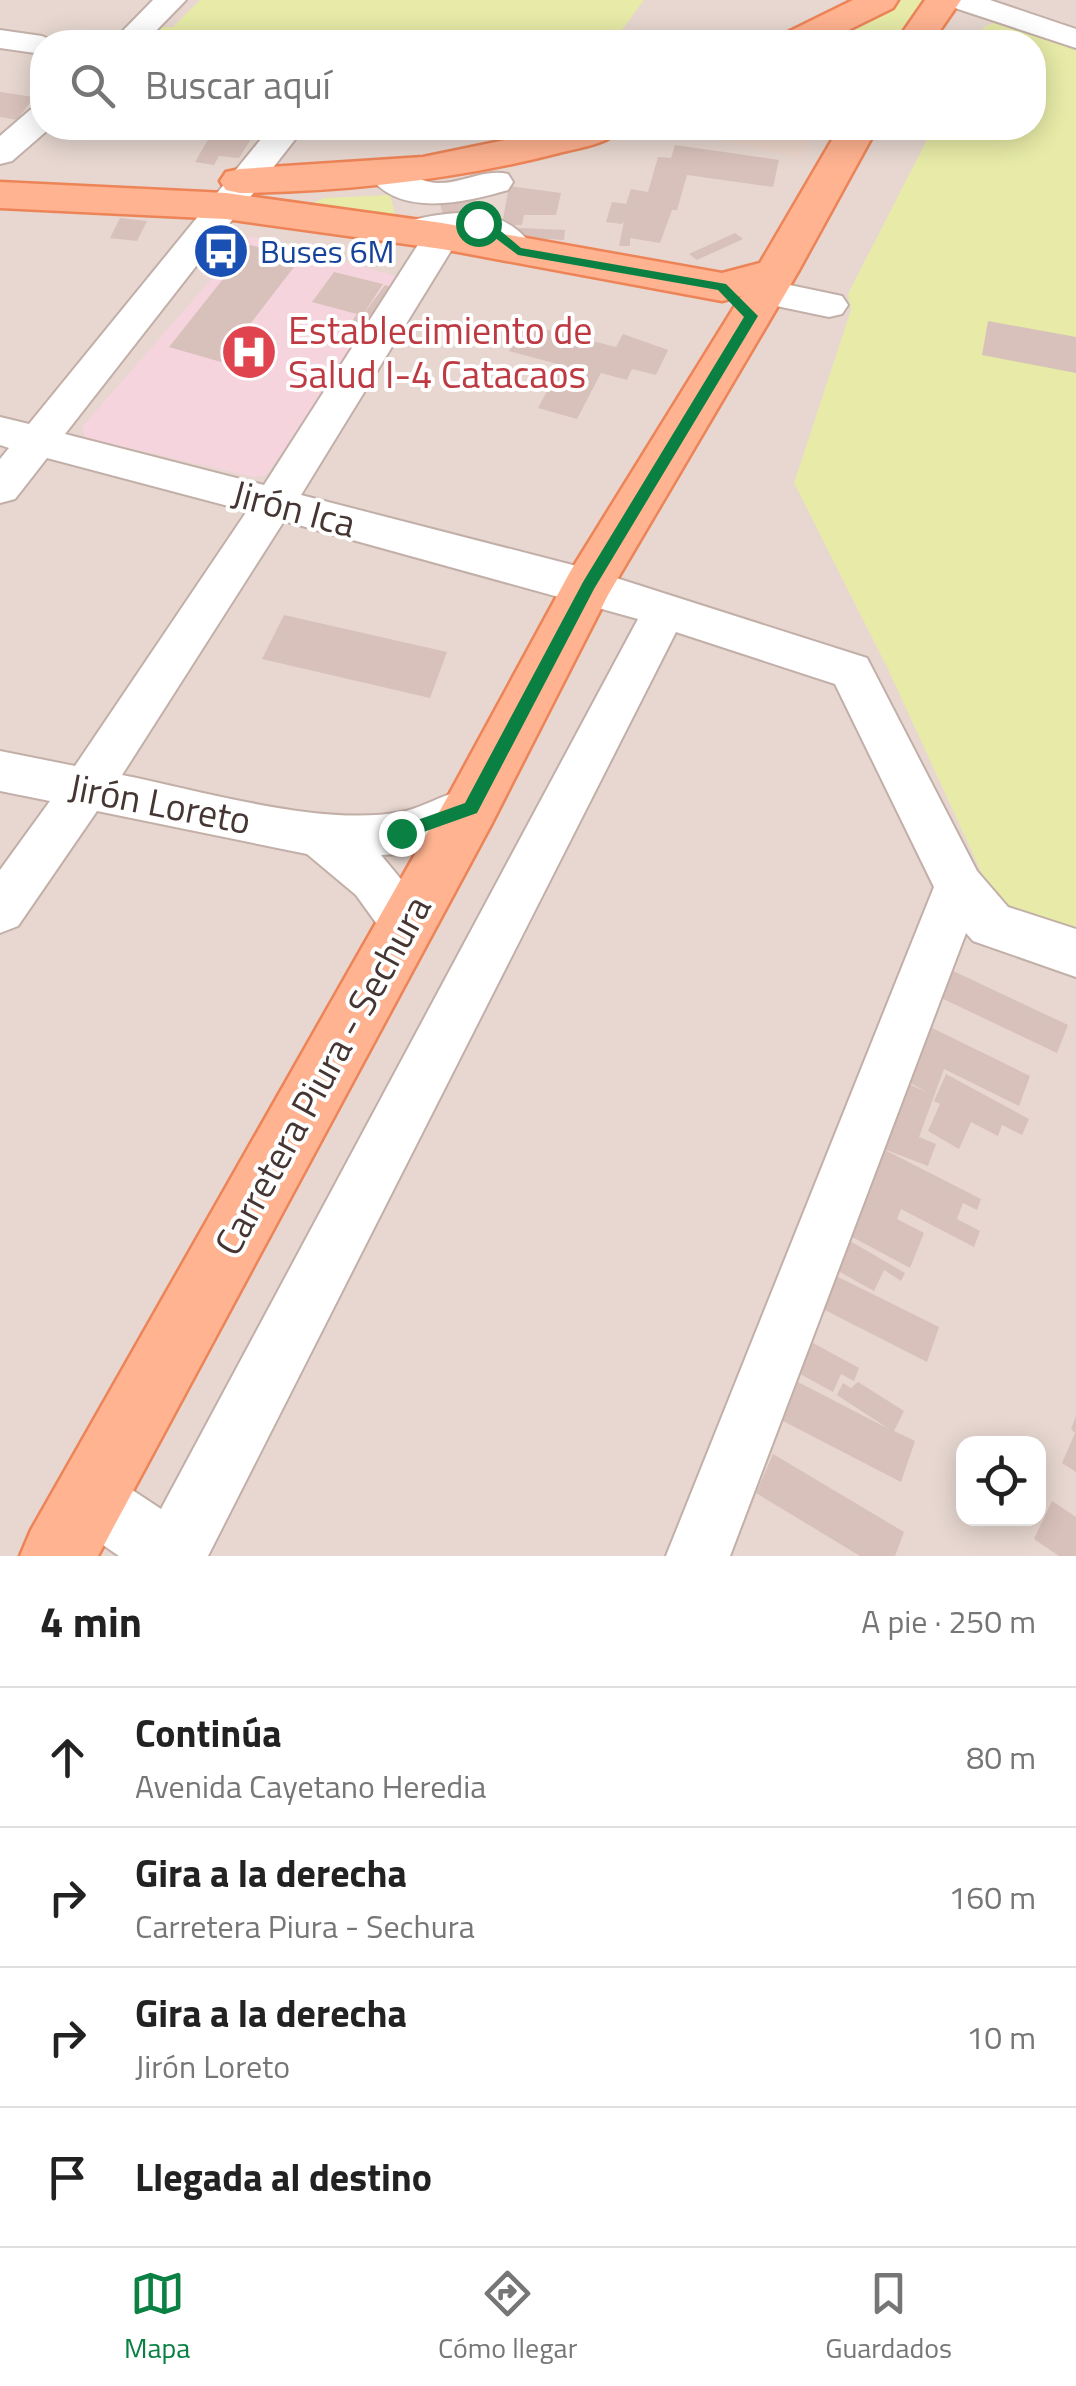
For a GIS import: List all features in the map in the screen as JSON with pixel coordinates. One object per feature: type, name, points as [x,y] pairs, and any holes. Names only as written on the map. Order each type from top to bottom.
[{"type":"main road","points":[[820,30],[880,0]]},
{"type":"main road","points":[[922,30],[942,0]]},
{"type":"main road","points":[[0,194],[236,194],[386,174],[501,168],[572,140]]},
{"type":"main road","name":"Carretera Piura - Sechura","points":[[57,1556],[471,808],[588,586],[754,292],[850,140]]},
{"type":"main road","points":[[0,170],[236,194],[518,252],[754,292]]},
{"type":"street","points":[[140,30],[172,0]]},
{"type":"street","points":[[960,0],[1076,39]]},
{"type":"street","points":[[0,39],[30,43]]},
{"type":"street","points":[[0,154],[30,128]]},
{"type":"street","points":[[0,488],[20,436],[236,194],[277,140]]},
{"type":"street","points":[[485,224],[501,168]]},
{"type":"street","points":[[0,910],[88,788],[276,502],[426,234],[452,221],[485,224],[518,252]]},
{"type":"street","points":[[754,292],[829,305]]},
{"type":"street","name":"Jirón Ica","points":[[20,436],[588,586],[851,671],[959,887],[991,925],[1076,953]]},
{"type":"street","points":[[90,1498],[173,1555],[665,611]]},
{"type":"street","name":"Jirón Loreto","points":[[0,771],[320,835],[401,833],[471,808]]},
{"type":"street","name":"Jirón Loreto","points":[[320,835],[374,879],[406,922]]},
{"type":"street","points":[[698,1556],[959,887]]},
{"type":"shaded area","points":[[0,0],[1076,0],[1076,1556],[0,1556]]},
{"type":"shaded area","points":[[723,140],[812,140],[800,159]]},
{"type":"shaded area","name":"Establecimiento de Salud I-4 Catacaos","points":[[249,236],[404,278],[266,475],[254,477],[85,438],[82,427]]},
{"type":"green space","points":[[200,0],[644,0],[622,30],[152,30],[173,27]]},
{"type":"green space","points":[[902,0],[926,0],[901,30],[854,30]]},
{"type":"green space","points":[[1001,20],[1034,30],[982,30]]},
{"type":"green space","points":[[1046,34],[1076,43],[1076,935],[1018,917],[991,893],[888,669],[794,483],[851,310],[848,294],[927,140],[1046,140]]},
{"type":"green space","points":[[390,195],[397,222],[303,208],[324,198]]},
{"type":"building","points":[[0,92],[30,96],[17,120],[0,117]]},
{"type":"building","points":[[208,140],[250,140],[239,158],[219,156],[214,165],[195,162]]},
{"type":"building","points":[[675,145],[779,160],[773,187],[687,175],[677,210],[672,210],[660,243],[630,238],[630,246],[619,246],[624,221],[606,222],[612,202],[626,204],[631,189],[648,192],[658,157],[671,158]]},
{"type":"building","points":[[509,186],[561,193],[556,215],[524,215],[522,225],[502,225]]},
{"type":"building","points":[[476,200],[479,214],[444,218],[440,204]]},
{"type":"building","points":[[120,218],[147,221],[137,241],[110,238]]},
{"type":"building","points":[[519,228],[565,230],[564,240],[518,237]]},
{"type":"building","points":[[735,233],[743,239],[697,260],[689,254]]},
{"type":"building","points":[[250,245],[301,258],[221,362],[169,347]]},
{"type":"building","points":[[334,272],[383,284],[362,316],[385,285],[395,288],[361,335],[344,332],[357,314],[312,302]]},
{"type":"building","points":[[988,321],[1076,337],[1076,373],[982,355]]},
{"type":"building","points":[[525,324],[616,347],[623,334],[668,350],[656,375],[632,369],[627,380],[601,373],[577,419],[538,408],[561,365],[509,351]]},
{"type":"building","points":[[284,615],[447,652],[430,698],[262,659]]},
{"type":"building","points":[[947,968],[1068,1025],[1057,1053],[935,995]]},
{"type":"building","points":[[920,1022],[1030,1076],[1019,1106],[944,1069],[919,1137],[936,1144],[928,1166],[881,1148],[981,1199],[977,1210],[963,1203],[957,1219],[980,1231],[974,1247],[901,1209],[897,1219],[924,1233],[910,1268],[841,1231],[897,1079],[927,1092],[899,1077]]},
{"type":"building","points":[[946,1074],[1029,1119],[1022,1135],[1002,1125],[998,1136],[971,1122],[959,1149],[928,1131],[940,1104],[934,1101]]},
{"type":"building","points":[[845,1238],[905,1273],[901,1281],[884,1270],[874,1291],[831,1267]]},
{"type":"building","points":[[828,1272],[939,1327],[927,1362],[815,1305]]},
{"type":"building","points":[[802,1337],[859,1368],[854,1381],[841,1374],[833,1392],[789,1368]]},
{"type":"building","points":[[798,1382],[889,1429],[837,1395],[843,1383],[851,1388],[858,1382],[904,1411],[894,1431],[915,1441],[901,1482],[783,1421]]},
{"type":"building","points":[[1076,1416],[1076,1472],[1062,1463],[1075,1433],[1071,1429]]},
{"type":"building","points":[[773,1454],[904,1532],[895,1556],[860,1556],[756,1493]]},
{"type":"building","points":[[1052,1501],[1076,1517],[1076,1556],[1059,1556],[1034,1539],[1040,1526],[1046,1526]]},
{"type":"place","name":"Buses 6M","points":[[221,251]]},
{"type":"place","name":"Establecimiento de Salud I-4 Catacaos","points":[[249,352]]},
{"type":"route","points":[[401,833],[471,808],[588,586],[751,316],[722,287],[518,252],[502,236],[478,223]]}]
